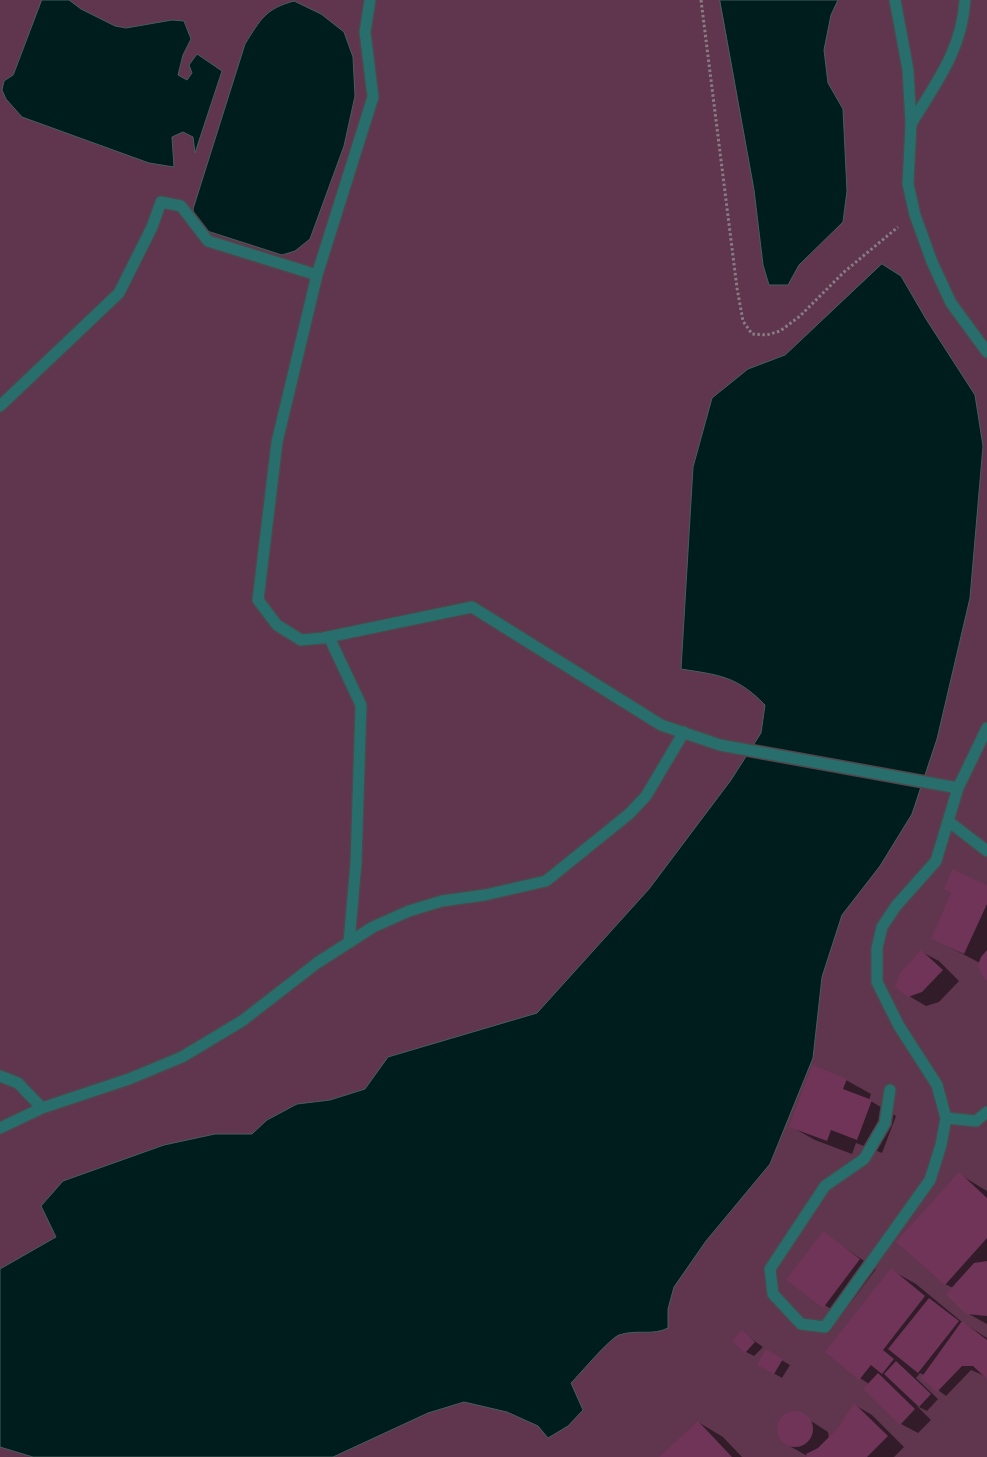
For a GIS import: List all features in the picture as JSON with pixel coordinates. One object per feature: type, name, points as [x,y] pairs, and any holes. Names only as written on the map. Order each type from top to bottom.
[{"type":"lane","points":[[370,0],[365,32],[373,97],[317,275],[277,442],[258,600],[277,625],[301,640],[329,637],[472,607],[661,725],[720,745],[958,788]]},
{"type":"lane","points":[[895,0],[908,70],[911,124],[908,184],[915,215],[932,262],[951,303],[987,352]]},
{"type":"lane","points":[[911,124],[950,60],[964,23],[965,0]]},
{"type":"lane","points":[[0,406],[119,293],[152,227],[161,202],[181,206],[208,241],[317,275]]},
{"type":"lane","points":[[329,637],[361,705],[356,863],[349,942]]},
{"type":"lane","points":[[890,1090],[884,1123],[864,1159],[825,1186],[770,1269],[773,1294],[801,1324],[825,1327],[930,1180],[946,1118],[936,1085],[899,1026],[877,982],[877,948],[882,926],[896,906],[936,861],[958,788],[987,728]]},
{"type":"lane","points":[[0,1128],[42,1108],[129,1079],[182,1057],[242,1021],[316,962],[373,927],[409,911],[442,901],[485,895],[546,881],[628,814],[646,796],[684,732]]},
{"type":"lane","points":[[948,821],[987,851]]},
{"type":"lane","points":[[0,1076],[18,1083],[42,1108]]},
{"type":"lane","points":[[946,1118],[976,1121],[987,1112]]},
{"type":"path","points":[[701,0],[737,288],[743,321],[752,334],[767,335],[780,331],[800,316],[869,249],[915,215]]},
{"type":"shaded area","points":[[0,0],[987,0],[987,1457],[0,1457]]},
{"type":"shaded area","points":[[42,0],[69,0],[81,9],[115,26],[126,28],[172,20],[184,21],[191,39],[183,55],[178,75],[187,80],[192,73],[189,65],[197,54],[222,71],[195,153],[193,137],[183,132],[172,137],[174,167],[149,163],[22,117],[6,99],[2,90],[4,81],[13,75]]},
{"type":"shaded area","points":[[720,0],[838,0],[831,15],[824,50],[828,83],[843,109],[847,191],[843,222],[799,265],[788,285],[769,285],[763,265],[754,190]]},
{"type":"shaded area","points":[[294,1],[321,14],[344,32],[353,57],[355,96],[344,146],[310,239],[295,251],[282,255],[201,229],[196,223],[193,209],[245,44],[265,16],[276,8]]},
{"type":"shaded area","points":[[882,264],[901,276],[975,395],[983,446],[970,598],[937,739],[912,814],[880,866],[842,915],[822,977],[813,1058],[770,1164],[706,1241],[674,1287],[668,1309],[668,1328],[656,1332],[625,1333],[614,1338],[571,1383],[583,1410],[568,1426],[548,1438],[538,1426],[507,1412],[464,1402],[428,1413],[333,1457],[33,1457],[0,1447],[0,1269],[56,1237],[41,1206],[63,1181],[164,1145],[215,1134],[252,1134],[267,1120],[297,1104],[330,1100],[365,1089],[388,1057],[537,1013],[649,889],[731,780],[761,733],[765,705],[755,695],[727,678],[681,669],[693,467],[712,398],[748,369],[785,355]]},
{"type":"building","points":[[952,869],[987,885],[987,904],[964,954],[931,939],[951,893],[944,889]]},
{"type":"building","points":[[921,950],[943,970],[922,992],[908,997],[895,987],[900,973]]},
{"type":"building","points":[[987,950],[987,981],[981,974],[978,965],[981,957]]},
{"type":"building","points":[[812,1065],[847,1079],[843,1089],[872,1100],[857,1140],[831,1130],[827,1141],[789,1127]]},
{"type":"building","points":[[959,1172],[987,1198],[987,1238],[945,1285],[896,1242]]},
{"type":"building","points":[[823,1231],[860,1259],[823,1308],[786,1280]]},
{"type":"building","points":[[987,1261],[987,1316],[966,1314],[946,1294],[974,1263]]},
{"type":"building","points":[[891,1268],[925,1296],[883,1350],[894,1359],[882,1374],[871,1365],[859,1380],[825,1352]]},
{"type":"building","points":[[929,1298],[959,1321],[918,1373],[888,1349]]},
{"type":"building","points":[[962,1321],[987,1340],[987,1379],[973,1366],[962,1366],[937,1392],[921,1378]]},
{"type":"building","points":[[742,1330],[755,1342],[745,1353],[732,1341]]},
{"type":"building","points":[[766,1349],[783,1359],[774,1374],[757,1365]]},
{"type":"building","points":[[896,1361],[931,1394],[919,1407],[884,1374]]},
{"type":"building","points":[[878,1373],[915,1409],[900,1425],[863,1389]]},
{"type":"building","points":[[854,1403],[888,1436],[867,1457],[807,1457],[806,1454],[818,1448],[838,1428]]},
{"type":"building","points":[[795,1411],[802,1412],[808,1416],[812,1422],[812,1436],[808,1442],[802,1446],[795,1447],[788,1446],[782,1442],[778,1436],[777,1429],[778,1422],[782,1416],[788,1412]]},
{"type":"building","points":[[698,1421],[732,1457],[659,1457]]}]
